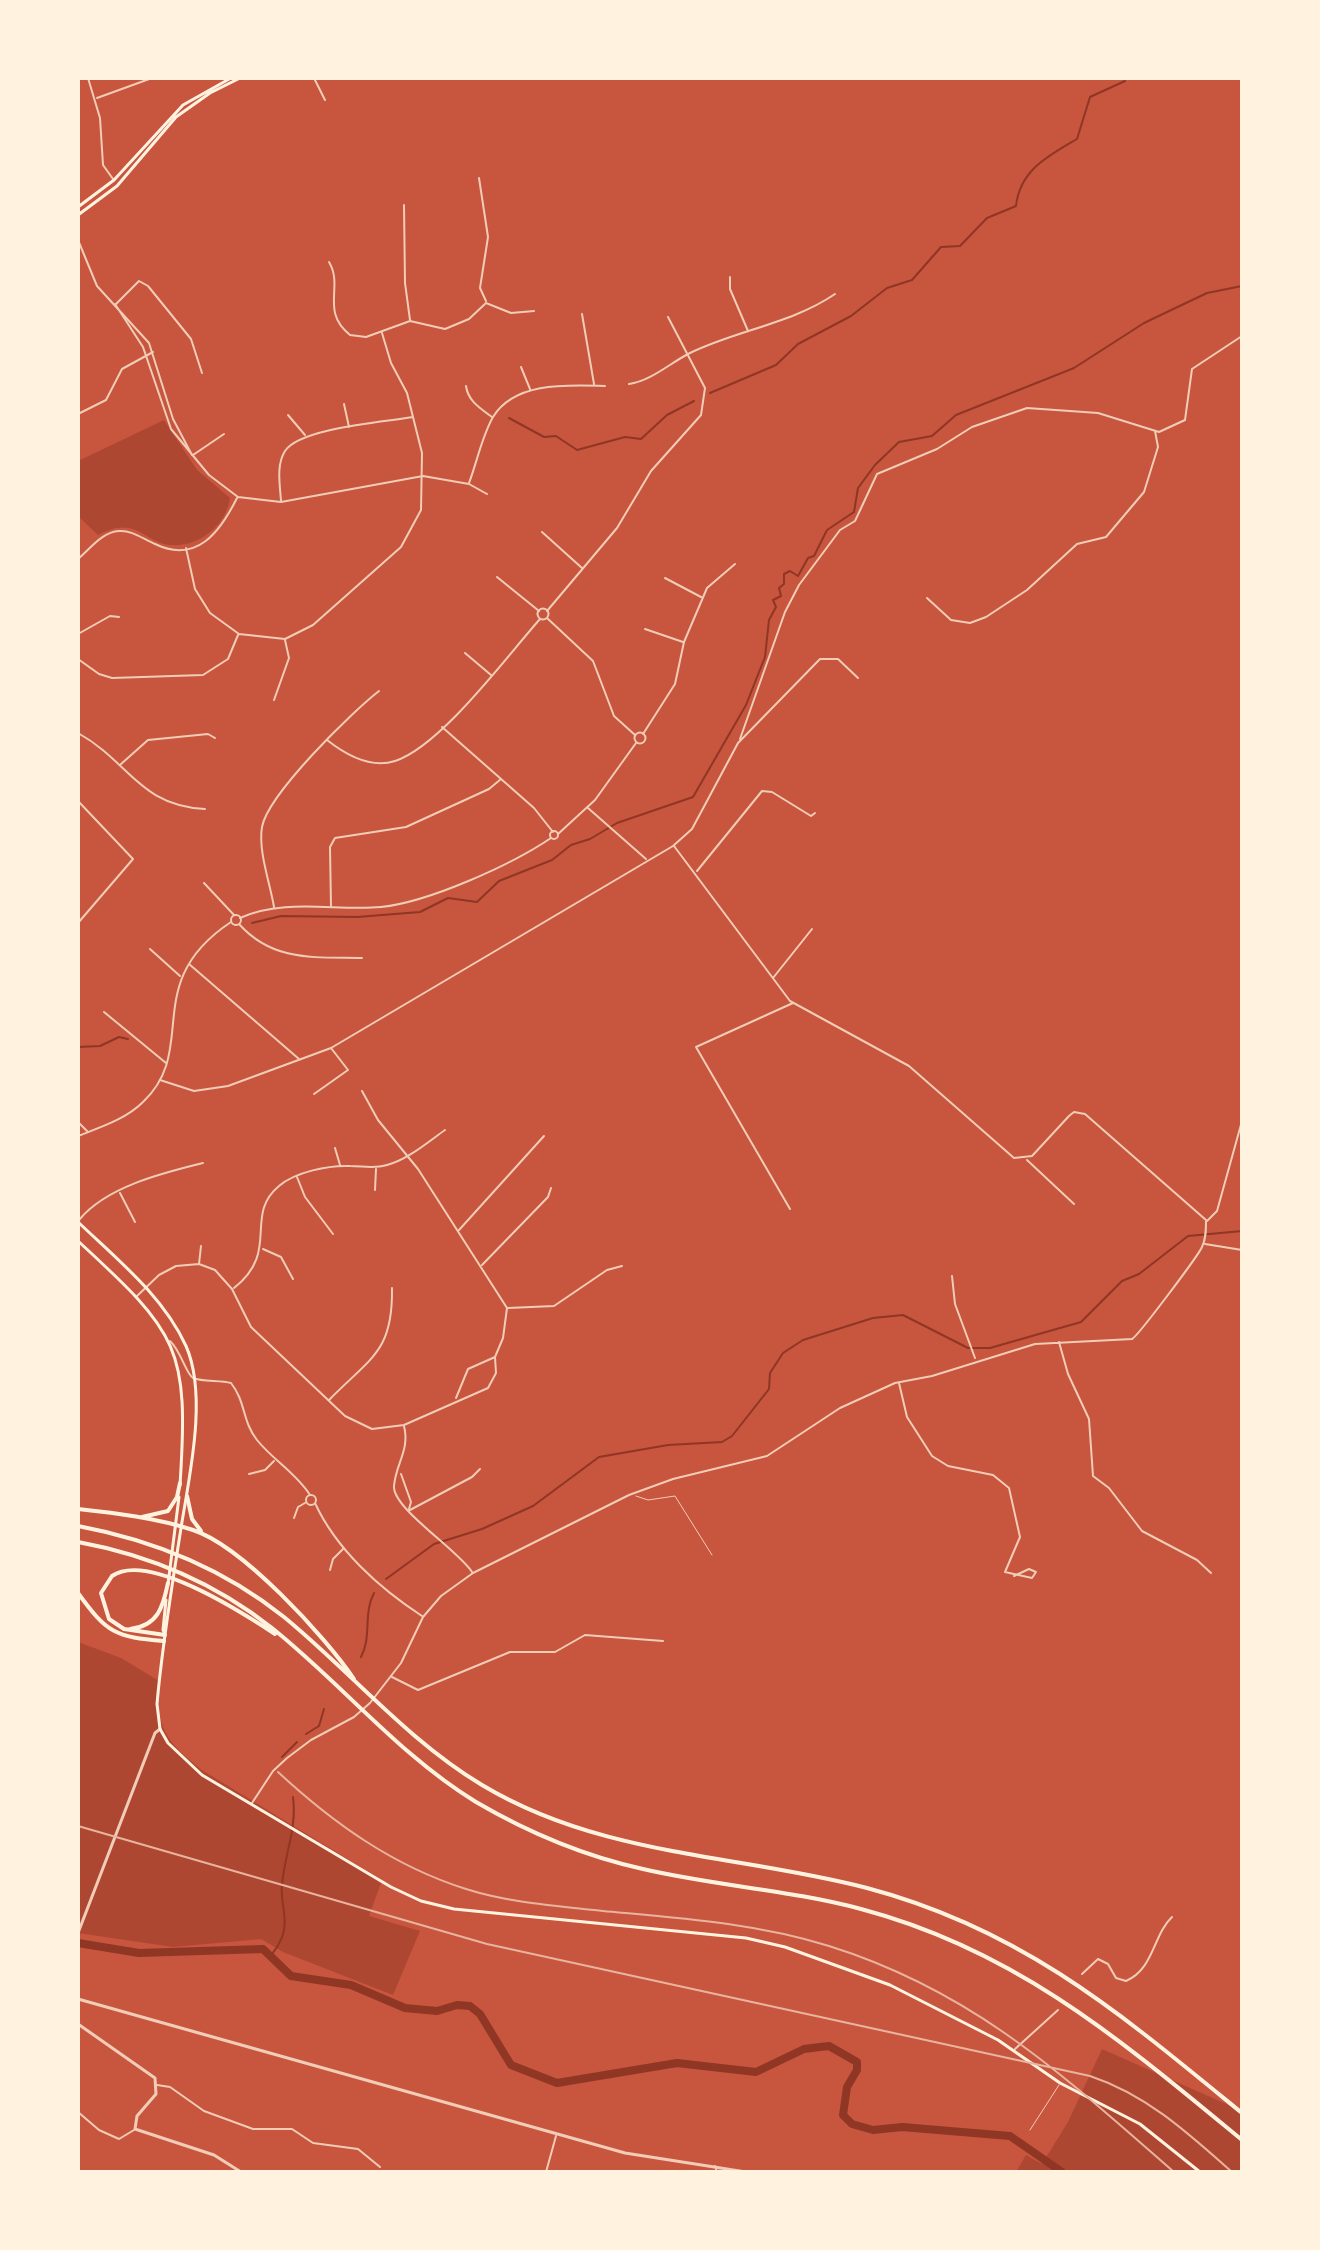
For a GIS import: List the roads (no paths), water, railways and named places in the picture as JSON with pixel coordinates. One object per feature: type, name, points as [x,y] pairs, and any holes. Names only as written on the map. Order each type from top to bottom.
[{"type":"highway","points":[[135,1518],[168,1511],[177,1497],[180,1483]]},
{"type":"highway","points":[[187,1496],[195,1525],[287,1601],[360,1688]]},
{"type":"highway","points":[[78,1509],[198,1532],[235,1556]]},
{"type":"highway","points":[[78,1526],[158,1547],[191,1560],[238,1585],[283,1617],[360,1688],[458,1770],[508,1799],[563,1824],[651,1849],[837,1881],[902,1898],[970,1924],[1035,1956],[1093,1993],[1242,2113]]},
{"type":"highway","points":[[78,1542],[156,1562],[189,1576],[251,1612],[449,1784],[500,1816],[555,1843],[647,1870],[863,1909],[929,1930],[995,1959],[1054,1993],[1107,2030],[1242,2140]]},
{"type":"highway","points":[[165,1638],[124,1629],[104,1611],[101,1593],[105,1584],[126,1568],[153,1573],[224,1603],[293,1646]]},
{"type":"highway","points":[[124,1629],[142,1627],[157,1617],[168,1583]]},
{"type":"highway","points":[[78,1593],[99,1623],[113,1633],[165,1638]]},
{"type":"main road","points":[[78,207],[114,180],[183,105],[231,78]]},
{"type":"main road","points":[[78,215],[117,186],[176,117],[210,93],[240,78]]},
{"type":"main road","points":[[78,1222],[146,1287],[178,1331],[188,1352],[195,1408],[187,1496],[168,1583],[163,1630],[165,1638]]},
{"type":"main road","points":[[78,1241],[136,1297],[170,1341],[184,1395],[178,1527],[157,1704],[160,1729],[188,1764],[302,1836],[391,1887],[438,1906],[731,1936],[785,1947],[890,1985],[1014,2050],[1060,2083],[1140,2124],[1200,2172]]},
{"type":"street","points":[[88,78],[96,98],[103,165],[114,180]]},
{"type":"street","points":[[96,98],[152,78]]},
{"type":"street","points":[[314,78],[325,100]]},
{"type":"street","points":[[479,178],[488,237],[480,288],[486,303],[511,313],[534,311]]},
{"type":"street","points":[[404,205],[405,283],[410,321]]},
{"type":"street","points":[[78,240],[92,277],[138,336],[171,429],[209,475],[238,497],[281,502],[423,476],[469,484],[487,494]]},
{"type":"street","points":[[329,262],[334,276],[335,318],[341,328],[357,336],[382,333],[410,321],[445,329],[469,319],[486,303]]},
{"type":"street","points":[[730,277],[730,289],[749,332]]},
{"type":"street","points":[[115,304],[139,281],[148,286],[191,339],[202,373]]},
{"type":"street","points":[[629,384],[646,379],[690,354],[784,320],[835,294]]},
{"type":"street","points":[[115,304],[142,330],[153,352],[173,419],[192,456]]},
{"type":"street","points":[[582,314],[594,385]]},
{"type":"street","points":[[204,883],[240,918],[274,908],[377,907],[417,900],[551,838],[557,839],[558,834],[588,808],[636,743],[635,735],[614,716],[593,661],[547,618],[547,611],[617,528],[651,471],[701,415],[705,388],[690,354],[668,317]]},
{"type":"street","points":[[186,548],[201,602],[239,634],[285,639],[313,625],[401,547],[421,510],[423,476],[414,417],[382,333]]},
{"type":"street","points":[[160,1080],[185,1090],[213,1088],[331,1048],[673,846],[692,829],[738,743],[785,612],[799,585],[828,551],[840,530],[855,521],[877,474],[937,449],[972,427],[1027,408],[1098,413],[1155,430],[1174,428],[1185,420],[1192,369],[1242,336]]},
{"type":"street","points":[[78,414],[106,400],[122,369],[153,352]]},
{"type":"street","points":[[521,367],[530,390]]},
{"type":"street","points":[[466,386],[467,395],[493,417]]},
{"type":"street","points":[[469,484],[493,417],[515,397],[530,390],[605,386]]},
{"type":"street","points":[[344,404],[349,428]]},
{"type":"street","points":[[288,415],[306,436]]},
{"type":"street","points":[[281,502],[279,465],[286,448],[306,436],[414,417]]},
{"type":"street","points":[[927,598],[951,620],[970,623],[986,617],[1027,590],[1077,544],[1106,537],[1144,492],[1158,447],[1155,430]]},
{"type":"street","points":[[192,456],[224,434]]},
{"type":"street","points":[[78,559],[101,538],[119,531],[173,550],[213,539],[238,497]]},
{"type":"street","points":[[542,532],[583,569]]},
{"type":"street","points":[[636,743],[644,742],[643,734],[675,684],[684,642],[702,598],[718,575],[735,564]]},
{"type":"street","points":[[497,577],[539,611],[547,611]]},
{"type":"street","points":[[665,578],[702,598]]},
{"type":"street","points":[[539,611],[540,619]]},
{"type":"street","points":[[78,634],[110,616],[119,617]]},
{"type":"street","points":[[327,740],[359,759],[387,762],[419,747],[442,727],[540,619],[547,618]]},
{"type":"street","points":[[645,629],[684,642]]},
{"type":"street","points":[[78,659],[99,674],[112,678],[203,675],[228,659],[239,634]]},
{"type":"street","points":[[274,700],[289,658],[285,639]]},
{"type":"street","points":[[465,653],[491,675]]},
{"type":"street","points":[[738,743],[820,659],[838,659],[858,678]]},
{"type":"street","points":[[274,908],[262,838],[264,818],[327,740],[356,708],[379,691]]},
{"type":"street","points":[[442,727],[534,808],[558,834]]},
{"type":"street","points":[[78,733],[120,765],[139,787],[177,807],[205,809]]},
{"type":"street","points":[[120,765],[148,740],[208,734],[215,738]]},
{"type":"street","points":[[635,735],[643,734]]},
{"type":"street","points":[[331,908],[330,847],[335,838],[406,827],[489,789],[501,779]]},
{"type":"street","points":[[696,871],[762,791],[772,792],[811,816],[815,813]]},
{"type":"street","points":[[78,801],[133,859],[78,923]]},
{"type":"street","points":[[588,808],[647,860]]},
{"type":"street","points":[[551,838],[553,832]]},
{"type":"street","points":[[673,846],[696,871],[772,979],[793,1003],[909,1066],[1006,1152],[1026,1159],[1074,1204]]},
{"type":"street","points":[[78,1136],[118,1119],[142,1104],[160,1080],[167,1064],[172,1009],[181,977],[202,945],[231,922],[234,915]]},
{"type":"street","points":[[239,924],[240,918]]},
{"type":"street","points":[[231,922],[239,924],[253,940],[290,956],[362,958]]},
{"type":"street","points":[[772,979],[812,929]]},
{"type":"street","points":[[150,949],[181,977]]},
{"type":"street","points":[[188,963],[300,1060]]},
{"type":"street","points":[[790,1209],[696,1047],[793,1003]]},
{"type":"street","points":[[104,1012],[167,1064]]},
{"type":"street","points":[[314,1094],[348,1070],[331,1048]]},
{"type":"street","points":[[136,1297],[176,1266],[199,1264],[215,1270],[232,1289],[251,1327],[345,1416],[372,1429],[404,1425],[456,1399],[475,1397],[488,1388],[496,1373],[495,1357],[503,1338],[507,1308],[408,1154],[378,1120],[362,1091]]},
{"type":"street","points":[[251,1804],[273,1771],[287,1758],[311,1740],[354,1717],[391,1676],[423,1617],[441,1596],[473,1573],[634,1493],[673,1479],[757,1460],[803,1435],[840,1408],[899,1382],[1059,1341],[1124,1340],[1138,1336],[1204,1244],[1206,1221],[1192,1205],[1085,1114],[1074,1112],[1041,1150],[1026,1159]]},
{"type":"street","points":[[1206,1221],[1217,1211],[1242,1121]]},
{"type":"street","points":[[78,1122],[88,1132]]},
{"type":"street","points":[[232,1289],[253,1270],[262,1248],[260,1225],[266,1202],[282,1183],[297,1176],[341,1166],[392,1164],[445,1130]]},
{"type":"street","points":[[458,1230],[544,1136]]},
{"type":"street","points":[[335,1148],[341,1166]]},
{"type":"street","points":[[78,1222],[97,1202],[203,1163]]},
{"type":"street","points":[[375,1190],[376,1167]]},
{"type":"street","points":[[297,1176],[305,1197],[333,1234]]},
{"type":"street","points":[[481,1266],[548,1197],[551,1188]]},
{"type":"street","points":[[119,1192],[135,1222]]},
{"type":"street","points":[[1204,1244],[1242,1250]]},
{"type":"street","points":[[199,1264],[201,1246]]},
{"type":"street","points":[[262,1248],[281,1257],[293,1279]]},
{"type":"street","points":[[507,1308],[554,1306],[607,1270],[622,1266]]},
{"type":"street","points":[[952,1276],[955,1304],[976,1360]]},
{"type":"street","points":[[328,1400],[383,1345],[392,1324],[392,1288]]},
{"type":"street","points":[[170,1341],[182,1352],[185,1370],[193,1378],[231,1383],[243,1397],[245,1417],[255,1438],[316,1498],[315,1503],[327,1530],[395,1597],[423,1617]]},
{"type":"street","points":[[1059,1341],[1068,1374],[1089,1419],[1093,1476],[1109,1488],[1142,1531],[1197,1560],[1211,1573]]},
{"type":"street","points":[[456,1399],[468,1369],[495,1357]]},
{"type":"street","points":[[899,1382],[907,1417],[932,1456],[948,1466],[993,1475],[1009,1488],[1020,1537],[1004,1570],[1014,1576],[1032,1578],[1036,1572],[1029,1569],[1014,1576]]},
{"type":"street","points":[[404,1425],[408,1442],[394,1487],[398,1502],[449,1545],[473,1573]]},
{"type":"street","points":[[249,1474],[265,1470],[275,1460]]},
{"type":"street","points":[[409,1510],[472,1477],[480,1469]]},
{"type":"street","points":[[400,1471],[411,1502],[409,1510]]},
{"type":"street","points":[[294,1518],[298,1507],[310,1495]]},
{"type":"street","points":[[306,1502],[315,1503]]},
{"type":"street","points":[[330,1570],[333,1559],[344,1548]]},
{"type":"street","points":[[391,1676],[411,1689],[426,1689],[510,1652],[555,1652],[585,1635],[663,1641]]},
{"type":"street","points":[[78,1933],[134,1779],[155,1733],[160,1729]]},
{"type":"street","points":[[1082,1974],[1098,1959],[1108,1964],[1116,1978],[1126,1981],[1133,1978],[1156,1948],[1172,1917]]},
{"type":"street","points":[[78,1999],[625,2153],[746,2172]]},
{"type":"street","points":[[1014,2050],[1058,2010]]},
{"type":"street","points":[[78,2024],[101,2043],[146,2069],[157,2085],[170,2087],[204,2111],[253,2129],[292,2129],[313,2143],[358,2149],[380,2167]]},
{"type":"street","points":[[135,2129],[135,2121],[154,2098],[157,2085]]},
{"type":"street","points":[[78,2112],[99,2130],[119,2139],[135,2129]]},
{"type":"street","points":[[135,2129],[214,2155],[241,2172]]},
{"type":"street","points":[[546,2172],[557,2135]]},
{"type":"street","points":[[715,2166],[717,2172]]},
{"type":"lane","points":[[634,1493],[648,1500],[669,1496],[680,1500],[712,1555]]},
{"type":"lane","points":[[1030,2130],[1060,2083]]},
{"type":"waterway","points":[[710,393],[776,365],[798,344],[851,316],[887,288],[912,280],[941,247],[960,246],[987,218],[1016,206],[1029,173],[1046,158],[1077,139],[1090,97],[1125,81]]},
{"type":"waterway","points":[[252,923],[281,916],[357,917],[420,912],[448,898],[477,902],[499,881],[552,860],[571,845],[590,839],[617,823],[693,797],[746,705],[765,657],[769,620],[776,607],[773,600],[781,596],[779,588],[784,584],[784,574],[790,571],[798,576],[808,558],[814,556],[827,530],[854,512],[858,488],[875,465],[899,442],[932,436],[956,415],[1074,368],[1144,323],[1207,293],[1242,286]]},
{"type":"waterway","points":[[509,418],[544,437],[556,436],[577,450],[625,437],[641,439],[667,415],[694,401]]},
{"type":"waterway","points":[[78,1047],[100,1046],[119,1037],[128,1039]]},
{"type":"waterway","points":[[386,1579],[434,1544],[482,1529],[533,1506],[599,1457],[668,1445],[722,1442],[732,1436],[769,1389],[770,1373],[783,1353],[803,1340],[873,1318],[903,1315],[968,1348],[990,1348],[1081,1322],[1122,1281],[1139,1274],[1188,1236],[1242,1231]]},
{"type":"waterway","points":[[361,1657],[374,1593]]},
{"type":"waterway","points":[[306,1734],[319,1726],[324,1709]]},
{"type":"waterway","points":[[282,1757],[297,1742]]},
{"type":"waterway","points":[[269,1958],[284,1930],[282,1885],[292,1830],[293,1797]]},
{"type":"waterway","points":[[78,1943],[139,1953],[263,1949],[291,1976],[351,1985],[405,2008],[437,2011],[457,2005],[470,2006],[480,2014],[511,2065],[557,2083],[677,2063],[756,2072],[804,2049],[829,2046],[857,2062],[857,2070],[847,2087],[843,2115],[852,2124],[873,2130],[902,2127],[1010,2136],[1062,2172]]},
{"type":"railway","points":[[278,1772],[320,1809],[365,1841],[414,1868],[466,1889],[534,1903],[688,1919],[773,1932],[829,1946],[881,1965],[928,1987],[1014,2040],[1094,2102],[1174,2172]]},
{"type":"railway","points":[[78,1826],[487,1944],[1090,2076],[1148,2104],[1183,2129],[1232,2172]]}]
